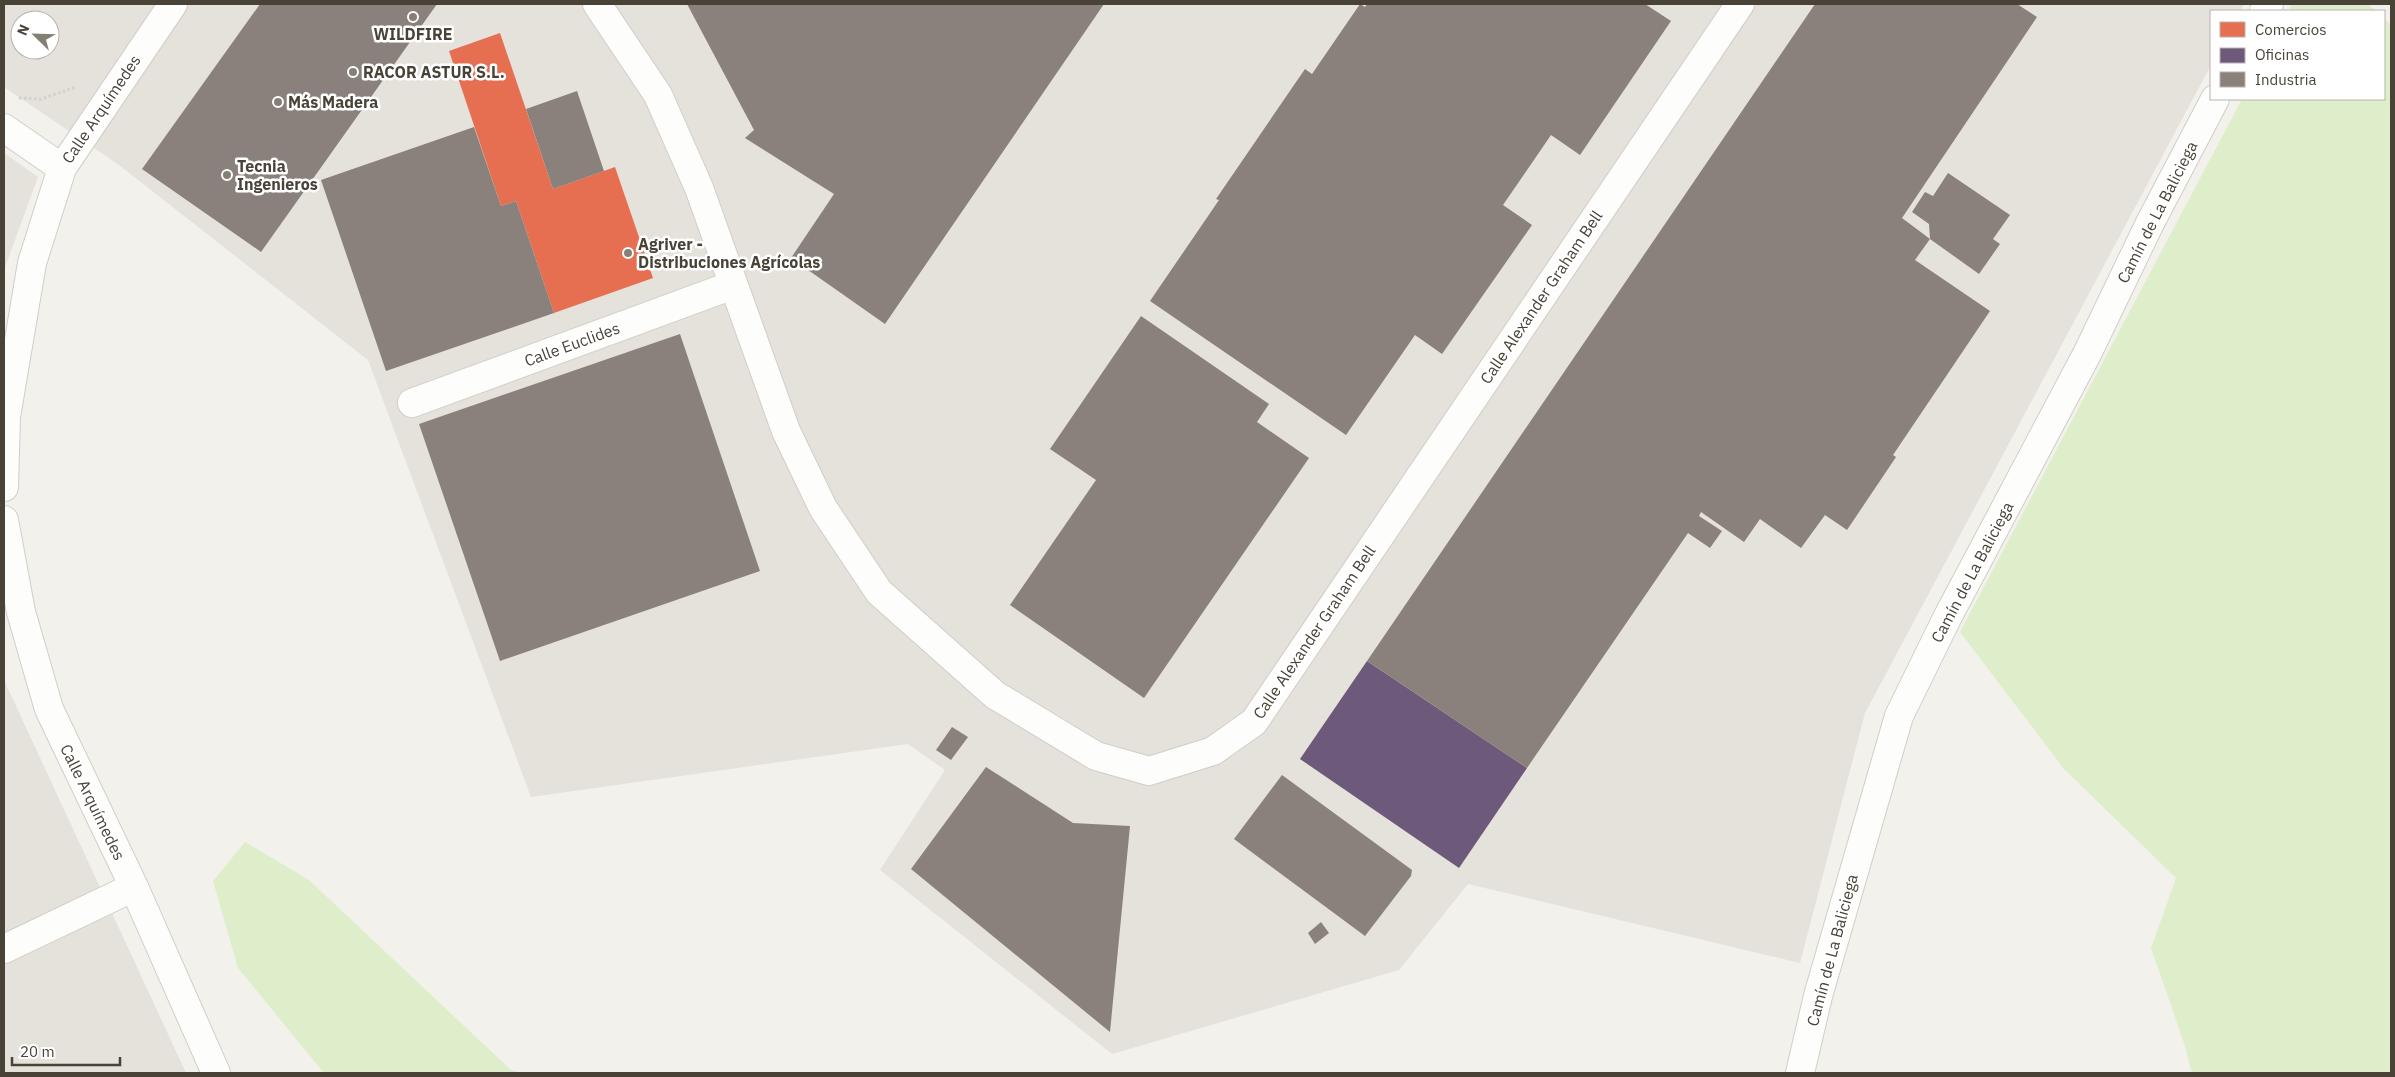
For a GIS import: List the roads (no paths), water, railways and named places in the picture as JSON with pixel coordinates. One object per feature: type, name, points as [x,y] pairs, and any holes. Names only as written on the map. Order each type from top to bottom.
[{"type":"street","name":"Calle Arquímedes","points":[[4,487],[6,416],[32,263],[62,168],[172,4]]},
{"type":"street","name":"Calle Alexander Graham Bell","points":[[597,4],[658,95],[699,188],[786,431],[822,508],[879,592],[995,695],[1096,756],[1150,770],[1213,751],[1254,722],[1740,4]]},
{"type":"street","name":"Camín de La Baliciega","points":[[1800,1073],[1818,996],[1900,716],[1947,618],[2087,354],[2150,223],[2214,100]]},
{"type":"street","points":[[4,128],[62,168]]},
{"type":"street","name":"Calle Euclides","points":[[412,403],[733,286]]},
{"type":"street","name":"Calle Arquímedes","points":[[4,520],[21,612],[49,709],[134,887],[216,1073]]},
{"type":"street","points":[[4,948],[134,887]]},
{"type":"place","name":"WILDFIRE","points":[[413,17]]},
{"type":"place","name":"RACOR ASTUR S.L.","points":[[353,72]]},
{"type":"place","name":"Más Madera","points":[[278,102]]},
{"type":"place","name":"Tecnia Ingenieros","points":[[227,175]]},
{"type":"place","name":"Agriver - Distribuciones Agrícolas","points":[[628,253]]}]
